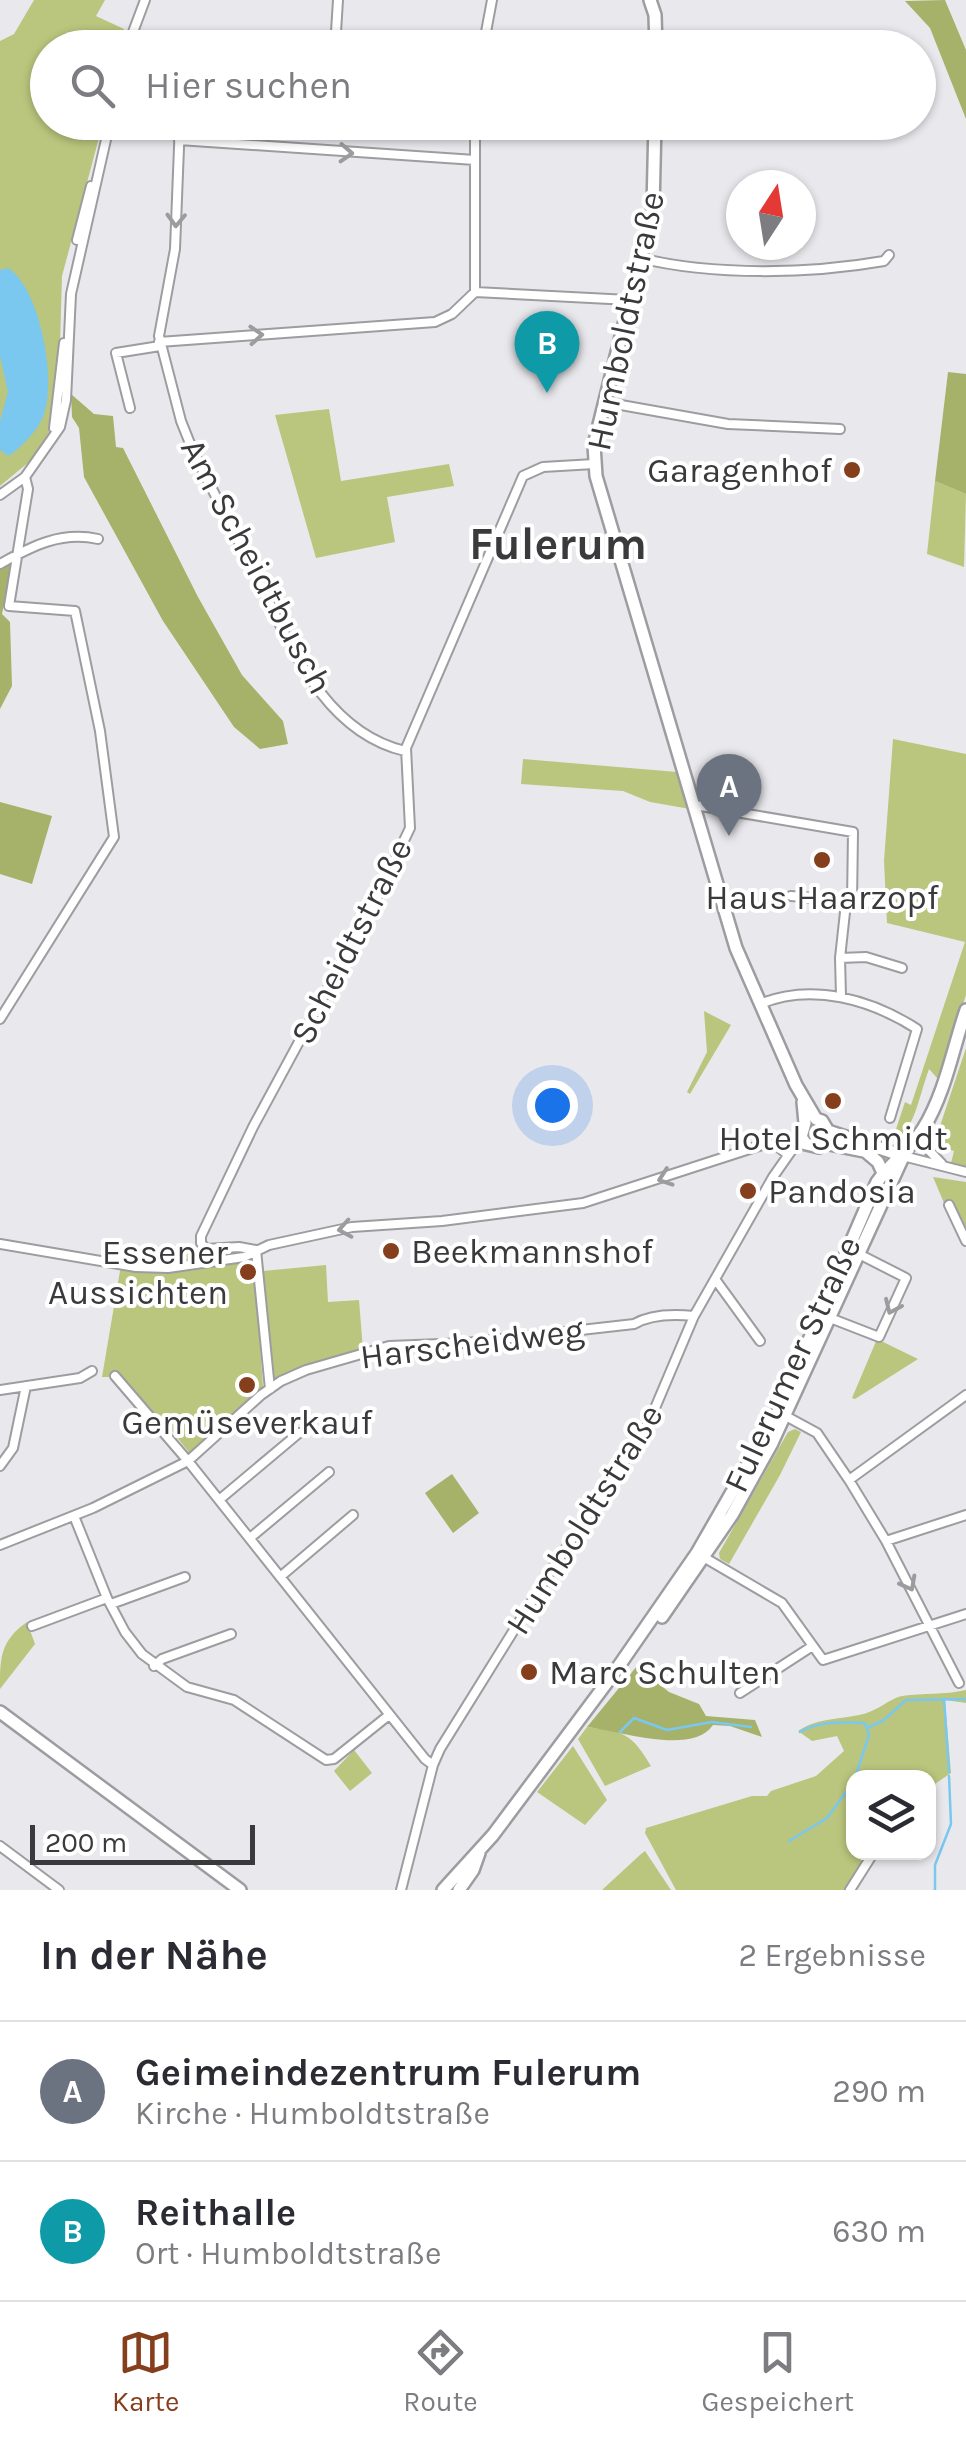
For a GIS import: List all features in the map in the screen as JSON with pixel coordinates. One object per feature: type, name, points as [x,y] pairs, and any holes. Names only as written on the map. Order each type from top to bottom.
[{"type":"main road","points":[[650,0],[655,30]]},
{"type":"main road","name":"Humboldtstraße","points":[[655,140],[653,208],[604,402],[594,464],[736,948],[810,1121],[803,1141]]},
{"type":"main road","name":"Fulerumer Straße","points":[[853,1250],[903,1156],[917,1138],[940,1089],[966,1010]]},
{"type":"main road","points":[[810,1121],[822,1121],[826,1137]]},
{"type":"main road","points":[[803,1141],[819,1146],[826,1137]]},
{"type":"main road","points":[[826,1137],[865,1151],[903,1156]]},
{"type":"main road","points":[[826,1137],[903,1156]]},
{"type":"main road","points":[[865,1151],[884,1172]]},
{"type":"main road","name":"Fulerumer Straße","points":[[443,1890],[480,1853],[614,1673],[627,1664],[732,1515],[825,1318],[884,1172],[903,1156]]},
{"type":"main road","points":[[0,1712],[240,1890]]},
{"type":"main road","name":"Fulerumer Straße","points":[[459,1890],[480,1853]]},
{"type":"street","points":[[133,30],[145,0]]},
{"type":"street","points":[[337,30],[338,0]]},
{"type":"street","points":[[486,30],[492,0]]},
{"type":"street","points":[[0,495],[25,476],[56,437],[64,414],[71,294],[106,140]]},
{"type":"street","points":[[159,344],[161,314],[176,249],[179,140],[475,160]]},
{"type":"street","points":[[116,353],[159,344],[435,322],[452,314],[475,292],[475,140]]},
{"type":"street","points":[[640,258],[697,266],[788,270],[870,264],[890,259],[889,255]]},
{"type":"street","points":[[475,292],[629,300]]},
{"type":"street","points":[[112,340],[130,408]]},
{"type":"street","name":"Am Scheidtbusch","points":[[159,344],[193,452],[307,674],[333,708],[358,728],[392,747],[406,750]]},
{"type":"street","points":[[604,402],[728,424],[840,429]]},
{"type":"street","name":"Scheidtstraße","points":[[256,1250],[206,1249],[200,1243],[201,1236],[253,1127],[410,828],[406,750],[523,476],[543,468],[594,464]]},
{"type":"street","points":[[0,1019],[114,837],[102,743],[78,617],[66,608],[9,606],[28,489],[25,476]]},
{"type":"street","points":[[0,564],[65,536],[98,539]]},
{"type":"street","points":[[695,805],[853,832],[849,903],[840,958],[840,996]]},
{"type":"street","points":[[791,896],[884,904]]},
{"type":"street","points":[[840,958],[866,957],[902,968]]},
{"type":"street","points":[[760,1004],[819,994],[840,996],[883,1011],[917,1029],[890,1118]]},
{"type":"street","points":[[917,1138],[945,1167]]},
{"type":"street","name":"Humboldtstraße","points":[[401,1890],[433,1765],[550,1572],[647,1426],[694,1316],[788,1155],[803,1141]]},
{"type":"street","points":[[0,1244],[132,1266],[168,1268],[244,1258],[256,1250],[352,1227],[442,1221],[583,1203],[765,1144],[776,1145],[788,1155]]},
{"type":"street","points":[[903,1156],[966,1172]]},
{"type":"street","points":[[949,1205],[966,1240]]},
{"type":"street","points":[[256,1250],[270,1389]]},
{"type":"street","points":[[825,1318],[879,1337],[906,1278],[853,1250]]},
{"type":"street","points":[[716,1279],[760,1341]]},
{"type":"street","name":"Harscheidweg","points":[[0,1545],[74,1516],[188,1461],[270,1389],[306,1370],[389,1346],[466,1343],[634,1324],[658,1317],[694,1316]]},
{"type":"street","points":[[0,1390],[80,1378],[92,1372]]},
{"type":"street","points":[[115,1376],[433,1765]]},
{"type":"street","points":[[0,1466],[13,1448],[26,1386]]},
{"type":"street","points":[[849,1480],[966,1395]]},
{"type":"street","points":[[782,1414],[818,1433],[849,1480],[886,1541],[959,1683]]},
{"type":"street","points":[[219,1500],[298,1433]]},
{"type":"street","points":[[250,1538],[328,1472]]},
{"type":"street","points":[[280,1577],[353,1515]]},
{"type":"street","points":[[886,1541],[966,1515]]},
{"type":"street","points":[[74,1516],[109,1601],[133,1643],[154,1666],[187,1687],[234,1700],[326,1760],[334,1760],[389,1715]]},
{"type":"street","points":[[701,1555],[782,1603],[820,1658],[828,1660],[966,1614]]},
{"type":"street","points":[[32,1626],[185,1577]]},
{"type":"street","points":[[154,1666],[162,1659],[231,1634]]},
{"type":"street","points":[[740,1693],[812,1647]]},
{"type":"street","points":[[0,1846],[58,1890]]},
{"type":"street","points":[[850,1890],[869,1860]]},
{"type":"green space","points":[[34,0],[105,0],[96,16],[124,29],[30,30],[30,140],[98,140],[62,276],[58,416],[35,457],[0,486],[0,41],[14,34]]},
{"type":"green space","points":[[945,0],[966,50],[966,119],[936,43],[936,30],[931,30],[905,1]]},
{"type":"green space","points":[[948,372],[966,374],[966,494],[935,481]]},
{"type":"green space","points":[[71,394],[94,414],[113,416],[116,447],[123,448],[242,675],[283,721],[288,744],[260,749],[234,727],[163,621],[84,477]]},
{"type":"green space","points":[[329,409],[341,481],[449,464],[454,486],[387,497],[395,542],[316,558],[275,415]]},
{"type":"green space","points":[[935,481],[966,494],[964,567],[927,554]]},
{"type":"green space","points":[[12,562],[2,614],[10,622],[12,686],[0,709],[0,569]]},
{"type":"green space","points":[[893,739],[966,754],[966,995],[938,1079],[929,1069],[914,1116],[899,1142],[875,1135],[895,1132],[905,1102],[911,1105],[965,942],[887,923],[884,861]]},
{"type":"green space","points":[[523,759],[677,772],[690,809],[650,802],[623,791],[521,784]]},
{"type":"green space","points":[[0,802],[52,816],[32,884],[0,874]]},
{"type":"green space","points":[[704,1011],[731,1025],[690,1094],[687,1092],[707,1052]]},
{"type":"green space","points":[[966,1048],[966,1168],[951,1163],[954,1151],[939,1147],[936,1138]]},
{"type":"green space","points":[[933,1177],[966,1182],[966,1229],[952,1200],[944,1203]]},
{"type":"green space","points":[[206,1250],[242,1251],[239,1256],[254,1261],[263,1387],[191,1455],[118,1371],[102,1377],[121,1265],[146,1268],[146,1261]]},
{"type":"green space","points":[[326,1265],[328,1302],[359,1300],[363,1350],[299,1369],[275,1381],[270,1376],[263,1271]]},
{"type":"green space","points":[[877,1339],[918,1359],[852,1398]]},
{"type":"green space","points":[[788,1432],[801,1432],[780,1475],[729,1564],[720,1559],[719,1553]]},
{"type":"green space","points":[[452,1474],[479,1513],[453,1533],[425,1493]]},
{"type":"green space","points":[[27,1622],[35,1644],[0,1689],[3,1651],[11,1636]]},
{"type":"green space","points":[[637,1666],[669,1692],[699,1704],[706,1716],[755,1720],[762,1737],[730,1726],[713,1725],[703,1734],[673,1740],[587,1727]]},
{"type":"green space","points":[[966,1690],[966,1703],[945,1700],[951,1773],[936,1783],[936,1770],[846,1770],[846,1860],[867,1860],[848,1890],[676,1890],[645,1833],[646,1828],[752,1796],[767,1796],[771,1791],[816,1776],[844,1751],[837,1736],[812,1741],[798,1731],[805,1727],[866,1713],[902,1696]]},
{"type":"green space","points":[[587,1727],[626,1736],[651,1766],[605,1786],[578,1739]]},
{"type":"green space","points":[[573,1746],[607,1800],[585,1825],[537,1792]]},
{"type":"green space","points":[[354,1750],[372,1773],[350,1791],[334,1771]]},
{"type":"green space","points":[[645,1851],[671,1890],[602,1890],[641,1854]]},
{"type":"water","points":[[8,268],[19,279],[37,314],[48,380],[41,420],[9,456],[0,450],[0,421],[8,392],[0,356],[0,270]]},
{"type":"waterway","points":[[944,1699],[949,1772]]},
{"type":"waterway","points":[[800,1732],[831,1723],[864,1723],[867,1728],[884,1720],[906,1700],[966,1699]]},
{"type":"waterway","points":[[620,1732],[634,1718],[667,1730],[712,1722],[751,1727]]},
{"type":"waterway","points":[[858,1770],[869,1735],[867,1728]]},
{"type":"waterway","points":[[935,1890],[935,1865],[951,1824],[949,1776]]},
{"type":"waterway","points":[[789,1841],[827,1818],[846,1792]]},
{"type":"place","name":"Reithalle","points":[[547,393]]},
{"type":"place","name":"Garagenhof","points":[[852,470]]},
{"type":"place","name":"Geimeindezentrum Fulerum","points":[[729,836]]},
{"type":"place","name":"Haus Haarzopf","points":[[822,860]]},
{"type":"place","name":"Hotel Schmidt","points":[[833,1101]]},
{"type":"place","name":"Pandosia","points":[[748,1191]]},
{"type":"place","name":"Beekmannshof","points":[[391,1251]]},
{"type":"place","name":"Essener Aussichten","points":[[248,1272]]},
{"type":"place","name":"Gemüseverkauf","points":[[247,1385]]},
{"type":"place","name":"Marc Schulten","points":[[529,1672]]},
{"type":"district","name":"Fulerum","points":[[558,543]]}]
